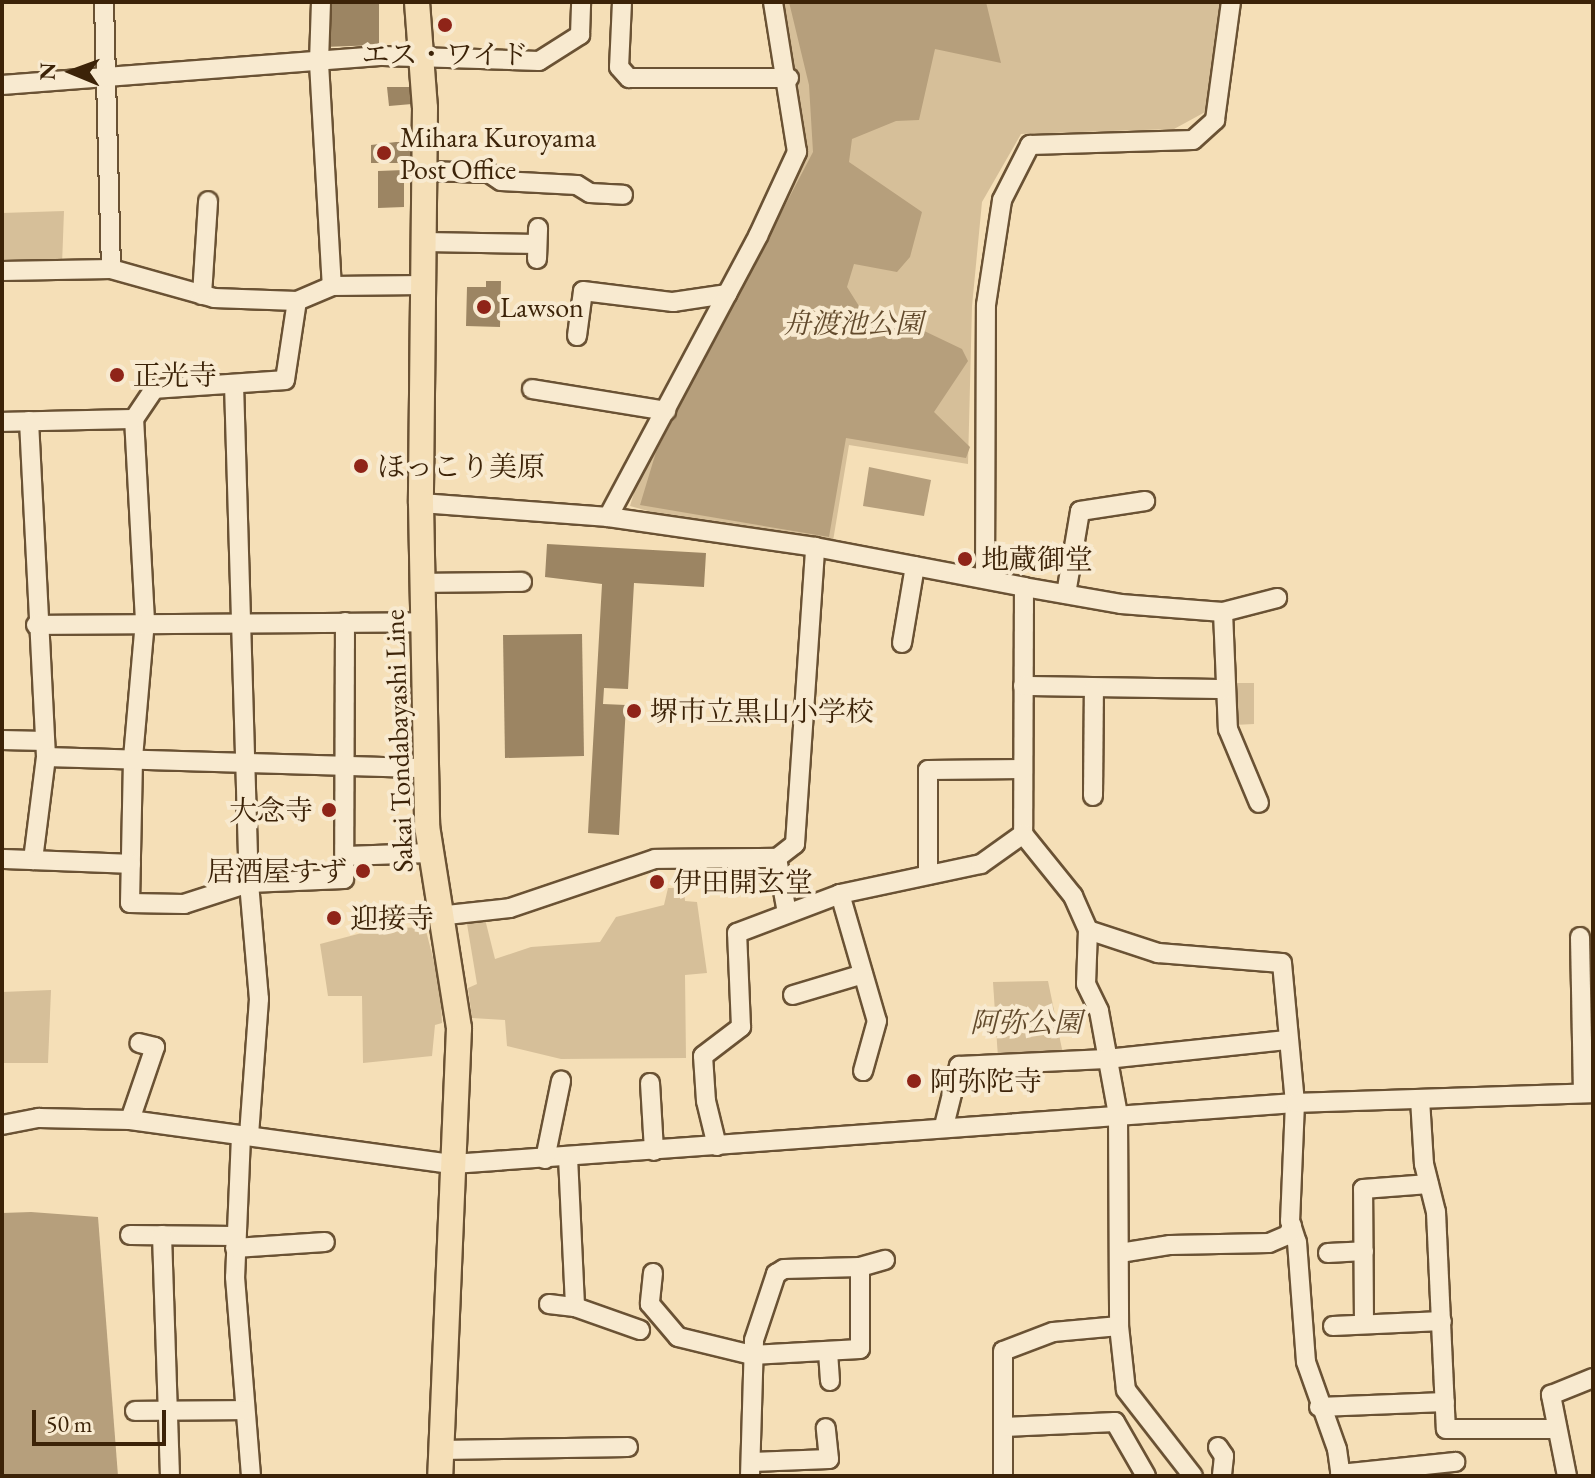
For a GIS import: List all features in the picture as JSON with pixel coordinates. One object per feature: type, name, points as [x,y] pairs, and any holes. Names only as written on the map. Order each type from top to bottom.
[{"type":"main road","name":"Sakai Tondabayashi Line","points":[[417,2],[425,171],[421,503],[429,853],[459,1028],[440,1476]]},
{"type":"street","points":[[104,2],[111,269]]},
{"type":"street","points":[[321,2],[319,63],[332,286]]},
{"type":"street","points":[[2,85],[421,58],[539,61],[580,35],[581,2]]},
{"type":"street","points":[[622,2],[619,67],[629,78],[789,78]]},
{"type":"street","points":[[608,517],[727,294],[797,152],[789,78],[773,2]]},
{"type":"street","points":[[985,579],[986,305],[1002,200],[1030,145],[1193,140],[1215,120],[1231,2]]},
{"type":"street","points":[[425,171],[489,173],[501,181],[577,185],[590,193],[623,195]]},
{"type":"street","points":[[202,295],[208,201]]},
{"type":"street","points":[[425,242],[537,244]]},
{"type":"street","points":[[2,271],[111,269],[202,295],[297,301],[332,286],[424,285]]},
{"type":"street","points":[[573,325],[583,291],[673,302],[727,294]]},
{"type":"street","points":[[297,301],[285,380],[154,389],[134,419],[145,621],[133,758],[130,903],[184,904],[249,883],[344,879],[345,622]]},
{"type":"street","points":[[234,384],[244,762],[249,883],[259,999],[235,1242],[244,1410],[251,1476]]},
{"type":"street","points":[[532,389],[666,411]]},
{"type":"street","points":[[2,422],[134,419]]},
{"type":"street","points":[[29,421],[36,625],[46,749],[33,860]]},
{"type":"street","points":[[1066,594],[1080,511],[1145,501]]},
{"type":"street","points":[[421,503],[608,517],[815,547],[1066,594],[1223,612],[1277,598]]},
{"type":"street","points":[[438,916],[510,908],[655,859],[777,858],[795,844],[815,547]]},
{"type":"street","points":[[902,643],[915,566]]},
{"type":"street","points":[[422,583],[488,575],[522,582]]},
{"type":"street","points":[[1024,587],[1023,834],[1073,896],[1088,930],[1086,984],[1099,1011],[1118,1115],[1119,1326],[1126,1390],[1193,1476]]},
{"type":"street","points":[[1223,612],[1228,729],[1259,803]]},
{"type":"street","points":[[36,625],[145,621],[423,622]]},
{"type":"street","points":[[1023,686],[1225,689]]},
{"type":"street","points":[[1093,796],[1094,688]]},
{"type":"street","points":[[2,740],[46,749],[133,758],[346,769],[426,768]]},
{"type":"street","points":[[928,875],[928,770],[1023,769]]},
{"type":"street","points":[[717,1146],[706,1101],[703,1056],[741,1027],[737,933],[840,894],[981,864],[1023,834]]},
{"type":"street","points":[[346,856],[429,853]]},
{"type":"street","points":[[777,858],[787,913]]},
{"type":"street","points":[[2,859],[131,864]]},
{"type":"street","points":[[840,894],[877,1021],[863,1071]]},
{"type":"street","points":[[1088,930],[1158,953],[1282,963],[1295,1103],[1289,1175],[1292,1226],[1306,1362],[1340,1475],[1455,1462]]},
{"type":"street","points":[[2,1125],[39,1118],[130,1120],[453,1164],[654,1151],[944,1126],[1295,1103],[1588,1093],[1580,937]]},
{"type":"street","points":[[793,995],[863,974]]},
{"type":"street","points":[[944,1126],[959,1066],[1106,1059],[1287,1040]]},
{"type":"street","points":[[130,1120],[155,1047],[139,1043]]},
{"type":"street","points":[[545,1159],[561,1081]]},
{"type":"street","points":[[650,1083],[654,1151]]},
{"type":"street","points":[[1420,1099],[1429,1184],[1436,1212],[1446,1429],[1555,1429]]},
{"type":"street","points":[[568,1157],[575,1307]]},
{"type":"street","points":[[1364,1324],[1363,1189],[1429,1184]]},
{"type":"street","points":[[1120,1253],[1170,1245],[1269,1243],[1288,1235],[1292,1226]]},
{"type":"street","points":[[130,1235],[235,1242],[325,1242]]},
{"type":"street","points":[[162,1235],[170,1476]]},
{"type":"street","points":[[1328,1253],[1364,1251]]},
{"type":"street","points":[[826,1428],[829,1459],[751,1469],[752,1355],[776,1274],[784,1269],[860,1267],[885,1260]]},
{"type":"street","points":[[653,1273],[650,1304],[678,1337],[752,1355],[860,1349],[864,1344],[860,1267]]},
{"type":"street","points":[[549,1304],[575,1307],[640,1330]]},
{"type":"street","points":[[1333,1326],[1442,1321]]},
{"type":"street","points":[[1003,1476],[1003,1351],[1053,1332],[1119,1326]]},
{"type":"street","points":[[828,1352],[830,1381]]},
{"type":"street","points":[[1567,1476],[1555,1429],[1551,1395],[1593,1378]]},
{"type":"street","points":[[1319,1407],[1445,1402]]},
{"type":"street","points":[[135,1411],[244,1410]]},
{"type":"street","points":[[1004,1427],[1115,1422],[1146,1476]]},
{"type":"street","points":[[440,1450],[628,1447]]},
{"type":"street","points":[[1218,1447],[1224,1456],[1222,1476]]},
{"type":"green space","name":"舟渡池公園","points":[[781,2],[1221,2],[1207,111],[1174,129],[1021,134],[982,202],[972,306],[968,464],[849,445],[833,541],[688,522],[630,506],[640,473],[806,145]]},
{"type":"green space","points":[[64,211],[62,265],[2,265],[2,213]]},
{"type":"green space","points":[[1234,683],[1254,683],[1254,724],[1234,725]]},
{"type":"green space","points":[[668,888],[684,888],[685,901],[697,902],[707,973],[685,975],[686,1058],[561,1059],[507,1046],[505,1020],[472,1018],[468,988],[477,984],[467,924],[485,919],[495,959],[531,947],[600,942],[616,917],[664,905]]},
{"type":"green space","points":[[425,927],[440,985],[442,1023],[435,1025],[432,1056],[363,1063],[362,996],[328,996],[320,944],[377,929]]},
{"type":"green space","name":"阿弥公園","points":[[1048,981],[1063,1054],[998,1058],[993,982]]},
{"type":"green space","points":[[51,990],[48,1063],[2,1063],[2,992]]},
{"type":"shaded area","points":[[789,2],[986,2],[1001,63],[935,49],[919,120],[896,121],[852,139],[849,162],[922,212],[910,257],[897,272],[854,264],[847,287],[869,322],[918,328],[962,349],[968,361],[934,412],[970,447],[966,458],[846,438],[829,537],[640,505],[656,452],[813,152],[809,85]]},
{"type":"shaded area","points":[[869,467],[931,480],[924,516],[863,506]]},
{"type":"shaded area","points":[[2,1213],[98,1217],[118,1476],[2,1476]]},
{"type":"building","points":[[325,2],[379,2],[379,45],[324,47]]},
{"type":"building","points":[[387,87],[411,87],[412,104],[389,106]]},
{"type":"building","points":[[411,142],[411,163],[371,163],[371,145]]},
{"type":"building","points":[[404,170],[404,207],[378,208],[378,171]]},
{"type":"building","name":"Lawson","points":[[486,281],[501,281],[500,327],[466,326],[467,287],[486,287]]},
{"type":"building","points":[[547,544],[706,553],[704,587],[634,583],[628,689],[604,688],[603,704],[626,705],[619,835],[588,833],[602,584],[545,577]]},
{"type":"building","points":[[582,634],[584,756],[505,758],[503,635]]},
{"type":"place","name":"エス・ワイド","points":[[445,25]]},
{"type":"place","name":"Mihara Kuroyama Post Office","points":[[384,153]]},
{"type":"place","name":"Lawson","points":[[484,307]]},
{"type":"place","name":"正光寺","points":[[117,375]]},
{"type":"place","name":"ほっこり美原","points":[[361,466]]},
{"type":"place","name":"地蔵御堂","points":[[965,559]]},
{"type":"place","name":"堺市立黒山小学校","points":[[634,711]]},
{"type":"place","name":"大念寺","points":[[329,810]]},
{"type":"place","name":"居酒屋すず","points":[[363,871]]},
{"type":"place","name":"伊田開玄堂","points":[[657,882]]},
{"type":"place","name":"迎接寺","points":[[334,918]]},
{"type":"place","name":"阿弥陀寺","points":[[914,1081]]}]
